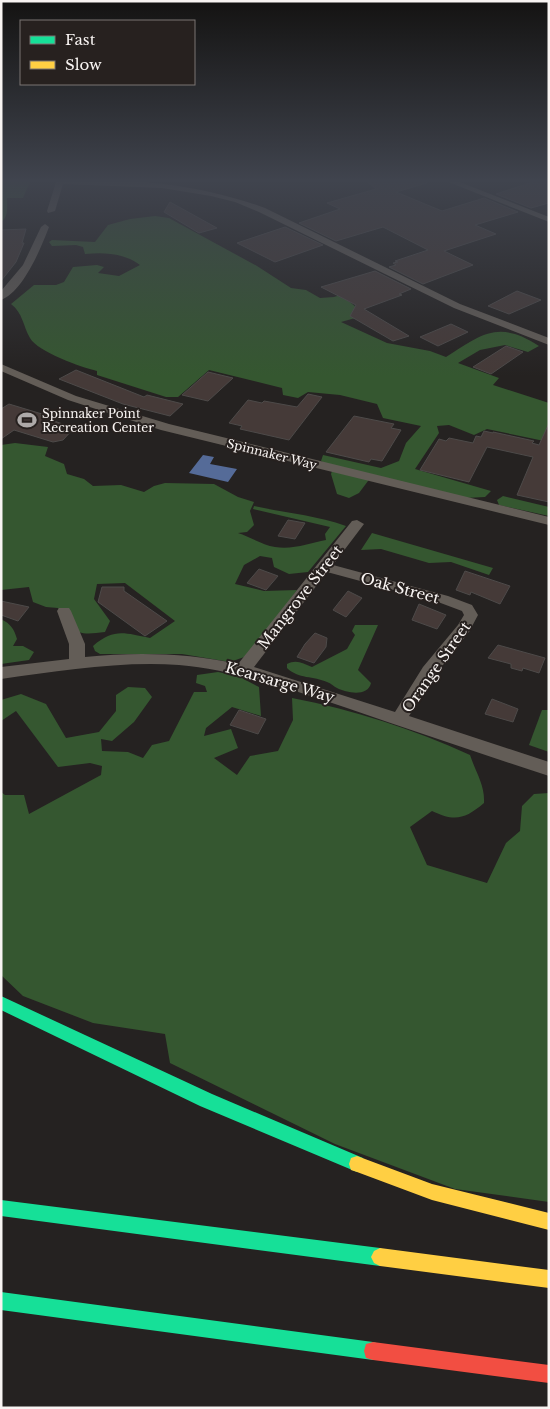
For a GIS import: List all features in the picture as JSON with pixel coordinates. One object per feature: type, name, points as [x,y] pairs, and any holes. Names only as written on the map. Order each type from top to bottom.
[{"type":"highway","points":[[1,1003],[206,1100],[338,1157],[432,1192],[549,1222]]},
{"type":"highway","points":[[1,1208],[549,1279]]},
{"type":"highway","points":[[1,1301],[549,1374]]},
{"type":"street","points":[[1,297],[19,279],[30,263],[38,245]]},
{"type":"street","points":[[333,245],[458,306],[549,342]]},
{"type":"street","name":"Spinnaker Way","points":[[1,367],[72,398],[156,425],[549,521]]},
{"type":"street","name":"Mangrove Street","points":[[242,669],[249,663],[357,524]]},
{"type":"street","name":"Oak Street","points":[[325,567],[418,595],[458,604],[467,608],[471,615]]},
{"type":"street","points":[[64,611],[77,644],[77,664]]},
{"type":"street","name":"Orange Street","points":[[399,719],[429,671],[464,628],[471,615]]},
{"type":"street","name":"Kearsarge Way","points":[[1,673],[77,664],[161,658],[199,661],[242,669],[549,769]]},
{"type":"green space","points":[[51,245],[218,245],[257,266],[291,288],[306,290],[320,298],[334,297],[387,281],[346,299],[366,315],[341,322],[387,343],[430,351],[446,357],[470,342],[490,333],[512,333],[539,346],[528,352],[505,345],[480,350],[458,363],[499,378],[493,385],[549,403],[549,442],[487,429],[474,435],[449,425],[437,426],[439,433],[415,469],[491,491],[485,497],[465,498],[371,477],[359,493],[349,498],[337,494],[331,474],[333,468],[321,461],[323,455],[381,468],[399,461],[406,443],[421,426],[383,418],[377,404],[340,395],[308,392],[298,398],[283,395],[282,388],[209,370],[178,397],[166,397],[97,375],[97,371],[50,354],[30,338],[18,311],[11,304],[34,285],[56,285],[64,282],[73,267],[97,265],[104,267],[98,273],[119,276],[140,265],[127,258],[107,253],[85,254],[83,247],[76,245]]},
{"type":"green space","points":[[15,443],[48,447],[45,456],[64,464],[67,474],[84,479],[93,486],[121,485],[144,492],[154,486],[165,483],[214,484],[238,497],[254,502],[250,511],[254,525],[247,532],[238,533],[270,546],[282,548],[295,547],[326,540],[325,534],[330,527],[253,509],[254,506],[346,526],[308,572],[289,574],[274,567],[272,558],[260,556],[244,565],[235,584],[264,591],[297,590],[250,655],[230,662],[182,654],[100,654],[95,651],[93,646],[107,636],[120,633],[150,638],[175,621],[125,583],[97,584],[94,599],[110,621],[105,632],[95,633],[76,631],[67,623],[58,608],[46,607],[33,602],[29,587],[1,590],[1,445]]},
{"type":"green space","points":[[503,496],[549,507],[549,516],[499,505],[497,500]]},
{"type":"green space","points":[[372,533],[493,568],[489,575],[451,562],[429,563],[381,549],[361,550]]},
{"type":"green space","points":[[1,619],[10,625],[15,632],[17,639],[13,646],[23,646],[34,652],[29,660],[1,664]]},
{"type":"green space","points":[[355,625],[378,625],[358,670],[371,683],[366,690],[357,693],[346,691],[322,680],[301,676],[287,668],[287,664],[293,662],[300,662],[312,667],[347,649],[355,635],[352,631]]},
{"type":"green space","points":[[218,672],[238,676],[259,687],[261,716],[232,707],[206,728],[204,736],[231,729],[238,748],[214,758],[237,775],[250,756],[278,751],[293,720],[292,698],[338,708],[383,721],[470,755],[482,785],[484,803],[471,813],[454,818],[432,811],[410,827],[427,865],[487,883],[506,843],[520,831],[522,806],[534,794],[549,793],[549,1202],[455,1189],[335,1144],[170,1063],[165,1034],[93,1023],[23,996],[1,975],[1,792],[5,795],[24,795],[29,814],[101,775],[102,766],[90,763],[58,767],[16,711],[1,721],[1,700],[21,694],[46,704],[66,738],[99,732],[116,711],[116,695],[128,687],[145,688],[152,697],[134,722],[112,741],[101,739],[102,751],[128,752],[143,758],[152,745],[169,741],[194,692],[207,692],[205,686],[196,683],[197,675]]},
{"type":"green space","points":[[542,710],[549,710],[549,752],[529,745]]},
{"type":"water","points":[[203,455],[214,457],[210,464],[237,469],[228,482],[189,473]]},
{"type":"building","points":[[1,245],[23,245],[16,262],[1,281]]},
{"type":"building","points":[[241,245],[323,245],[275,262]]},
{"type":"building","points":[[418,245],[463,245],[444,251],[473,265],[423,284],[389,267],[396,265],[393,263],[398,262],[395,261],[428,250]]},
{"type":"building","points":[[375,271],[411,289],[399,294],[402,295],[364,309],[409,336],[393,341],[350,316],[356,305],[321,287]]},
{"type":"building","points":[[517,291],[541,300],[509,314],[488,306]]},
{"type":"building","points":[[451,324],[468,332],[438,346],[420,337]]},
{"type":"building","points":[[506,346],[523,352],[491,374],[473,367]]},
{"type":"building","points":[[76,370],[144,397],[147,395],[183,404],[170,416],[123,404],[59,379]]},
{"type":"building","points":[[208,372],[233,378],[208,401],[182,395]]},
{"type":"building","points":[[308,394],[322,397],[289,440],[240,429],[242,426],[229,423],[248,400],[297,407]]},
{"type":"building","name":"Spinnaker Point Recreation Center","points":[[9,404],[42,414],[40,416],[74,428],[63,440],[53,442],[14,430],[1,439],[1,409]]},
{"type":"building","points":[[354,416],[394,424],[391,428],[401,430],[382,461],[371,459],[369,462],[326,452]]},
{"type":"building","points":[[549,423],[549,502],[517,495],[533,457],[487,447],[469,482],[420,470],[439,439],[446,441],[449,438],[473,443],[476,436],[481,437],[484,431],[534,441],[532,443],[539,445]]},
{"type":"building","points":[[288,520],[305,523],[295,539],[278,536]]},
{"type":"building","points":[[259,569],[278,576],[266,590],[247,583]]},
{"type":"building","points":[[465,571],[510,586],[500,604],[471,592],[470,595],[456,590]]},
{"type":"building","points":[[102,587],[124,587],[124,591],[167,621],[145,636],[98,602]]},
{"type":"building","points":[[348,591],[362,598],[346,617],[333,610]]},
{"type":"building","points":[[1,601],[29,607],[18,621],[1,615]]},
{"type":"building","points":[[419,604],[446,615],[437,629],[412,620]]},
{"type":"building","points":[[315,633],[327,638],[326,647],[314,663],[297,657]]},
{"type":"building","points":[[498,645],[545,658],[539,673],[523,668],[522,671],[511,668],[511,664],[488,658]]},
{"type":"building","points":[[492,699],[518,709],[513,722],[485,714]]},
{"type":"building","points":[[239,710],[266,719],[258,734],[230,725]]},
{"type":"traffic: fast","points":[[1,1003],[206,1100],[357,1164]]},
{"type":"traffic: fast","points":[[1,1208],[380,1257]]},
{"type":"traffic: fast","points":[[1,1301],[373,1351]]},
{"type":"traffic: slow","points":[[357,1164],[432,1192],[549,1222]]},
{"type":"traffic: slow","points":[[380,1257],[549,1279]]},
{"type":"traffic: jam","points":[[373,1351],[549,1374]]},
{"type":"place","name":"Spinnaker Point Recreation Center","points":[[27,420]]}]
